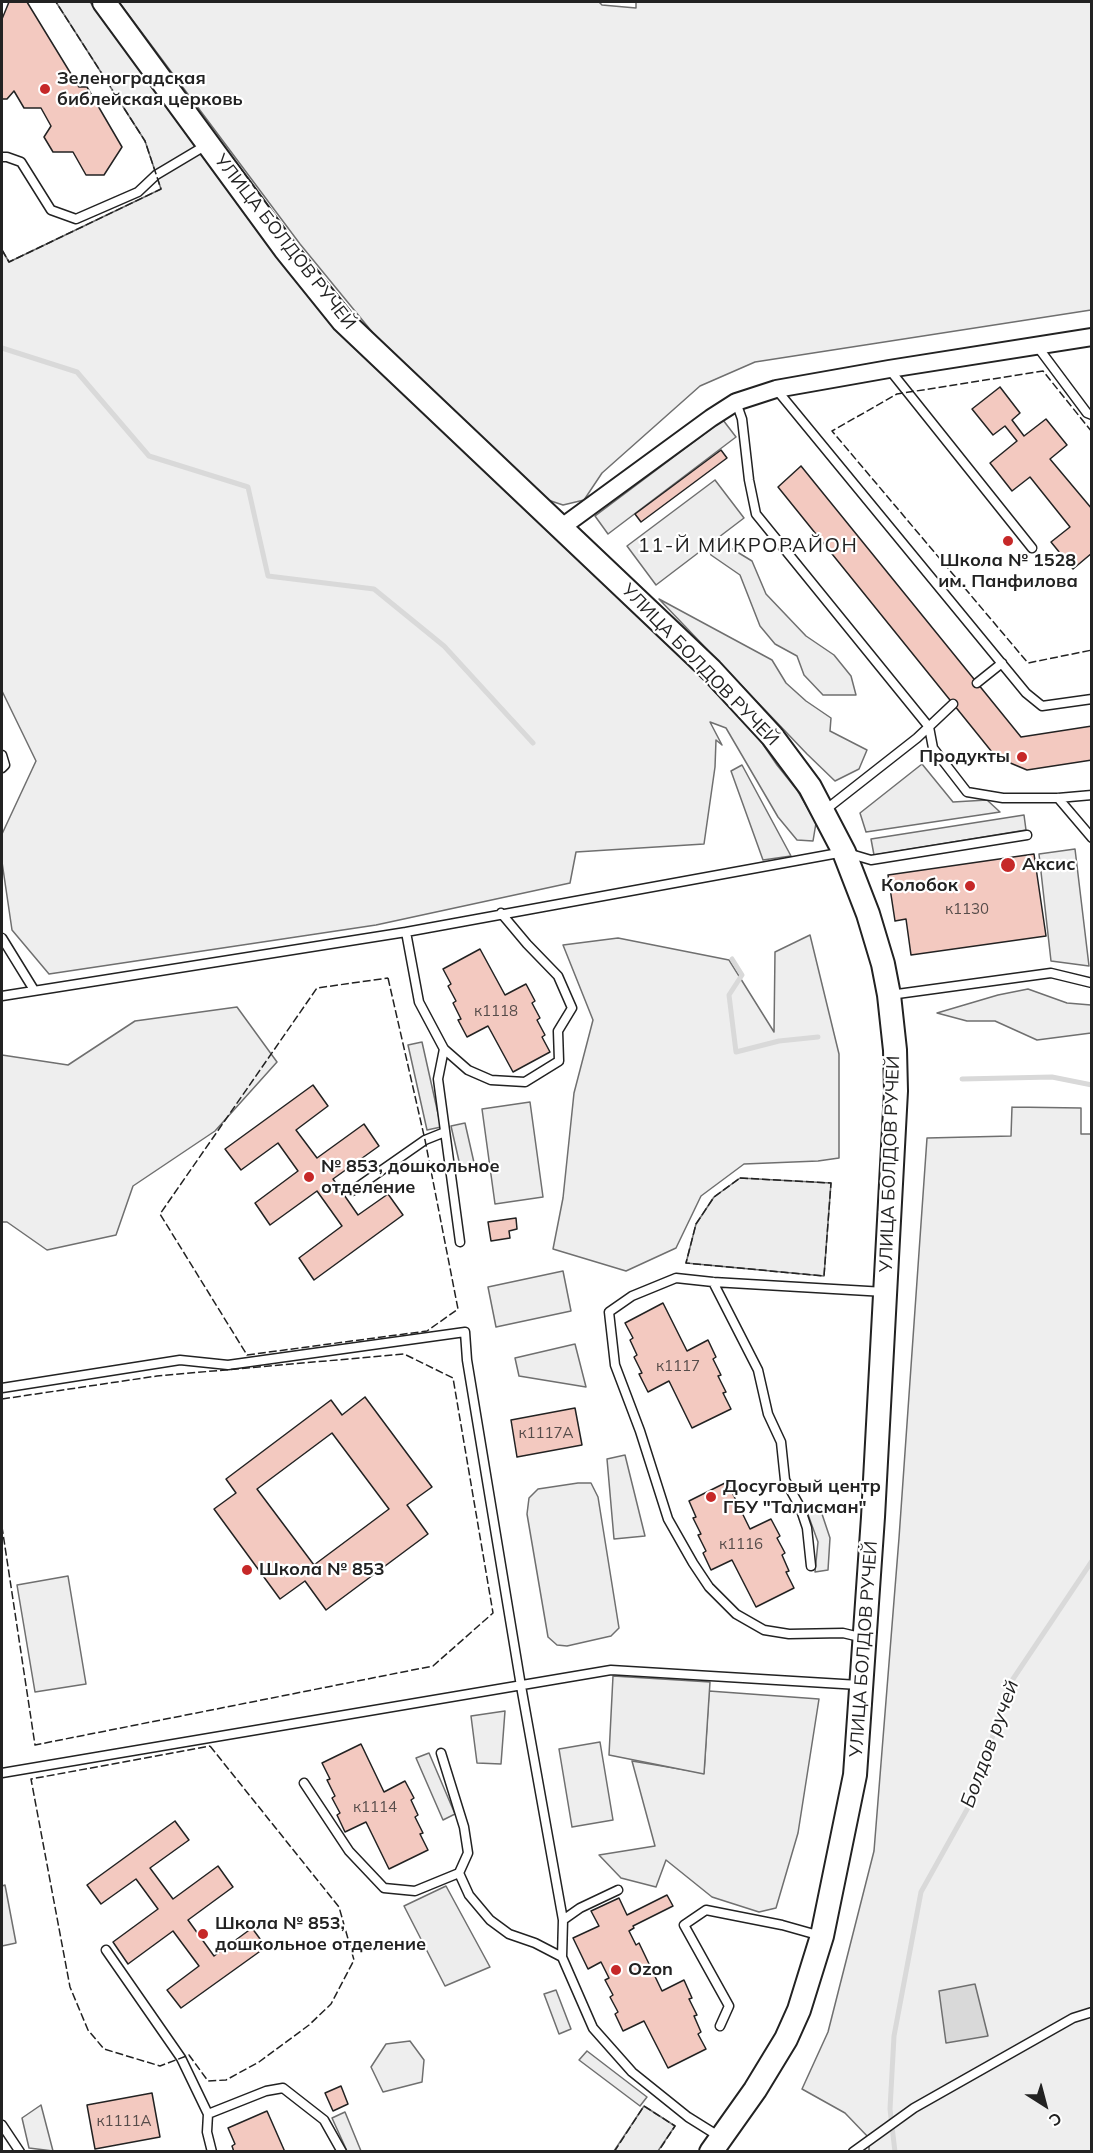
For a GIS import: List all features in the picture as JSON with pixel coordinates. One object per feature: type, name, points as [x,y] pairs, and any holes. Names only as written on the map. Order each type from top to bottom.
[{"type":"street","name":"УЛИЦА БОЛДОВ РУЧЕЙ","points":[[104,2],[285,249],[343,321],[562,527],[754,714],[791,760],[823,811],[844,852],[868,914],[889,995],[895,1050],[896,1091],[855,1775],[822,1936],[799,2010],[786,2038],[755,2090],[716,2144]]},
{"type":"street","points":[[562,527],[736,402],[776,389],[1092,337]]},
{"type":"lane","points":[[2,157],[21,162],[51,210],[76,219],[138,192],[156,175],[208,144]]},
{"type":"lane","points":[[1037,346],[1087,413],[1092,415]]},
{"type":"lane","points":[[889,369],[1032,548]]},
{"type":"lane","points":[[776,389],[1026,693],[1042,706],[1092,699]]},
{"type":"lane","points":[[736,402],[742,419],[749,480],[756,514],[929,727],[933,748],[967,792],[1003,798],[1058,798],[1092,795]]},
{"type":"lane","points":[[977,683],[1002,663]]},
{"type":"lane","points":[[823,811],[929,727],[953,704]]},
{"type":"lane","points":[[2,755],[5,765],[2,768]]},
{"type":"lane","points":[[1058,798],[1092,838]]},
{"type":"lane","points":[[2,996],[406,932],[844,852],[871,860],[1027,835]]},
{"type":"lane","points":[[406,932],[419,1002],[444,1049],[468,1070],[490,1080],[525,1082],[559,1061],[558,1031],[572,1008],[558,976],[501,913]]},
{"type":"lane","points":[[2,938],[34,990]]},
{"type":"lane","points":[[889,995],[1051,972],[1092,983]]},
{"type":"lane","points":[[444,1049],[438,1079],[460,1242]]},
{"type":"lane","points":[[352,1191],[425,1140],[446,1132]]},
{"type":"lane","points":[[864,1638],[843,1633],[789,1634],[764,1630],[736,1614],[709,1587],[668,1519],[640,1431],[615,1365],[609,1312],[632,1296],[676,1278],[885,1293]]},
{"type":"lane","points":[[713,1282],[758,1370],[763,1397],[781,1442],[785,1480],[800,1507],[807,1528],[811,1566]]},
{"type":"lane","points":[[2,1388],[180,1360],[228,1365],[465,1332],[466,1360],[521,1686],[564,1920],[562,1957],[593,2028],[632,2072],[688,2117],[716,2144]]},
{"type":"lane","points":[[2,1773],[610,1670],[861,1685]]},
{"type":"lane","points":[[304,1783],[349,1851],[384,1888],[415,1891],[459,1873],[468,1853],[441,1753]]},
{"type":"lane","points":[[459,1873],[470,1895],[490,1920],[509,1934],[536,1943],[562,1957]]},
{"type":"lane","points":[[564,1920],[580,1908],[618,1890]]},
{"type":"lane","points":[[720,2026],[729,2006],[684,1925],[706,1910],[782,1925],[822,1936]]},
{"type":"lane","points":[[106,1950],[181,2058],[208,2114],[207,2132],[212,2151]]},
{"type":"lane","points":[[853,2151],[914,2108],[1073,2018],[1092,2012]]},
{"type":"lane","points":[[208,2114],[266,2091],[283,2088],[324,2120],[342,2151]]},
{"type":"lane","points":[[2,2125],[20,2151]]},
{"type":"shaded area","points":[[56,2],[90,2],[155,89],[399,386],[694,670],[758,737],[797,790],[816,823],[813,841],[797,840],[778,817],[726,728],[710,722],[722,745],[716,740],[715,767],[704,844],[576,852],[570,883],[376,925],[49,974],[12,930],[2,862],[2,834],[36,761],[2,691],[2,250],[9,262],[161,189],[145,141]]},
{"type":"shaded area","points":[[119,2],[599,2],[602,5],[636,8],[636,2],[1091,2],[1091,310],[755,362],[700,386],[602,473],[584,500],[563,505],[548,500],[382,344],[300,244]]},
{"type":"shaded area","points":[[723,420],[736,437],[608,534],[595,516]]},
{"type":"shaded area","points":[[715,480],[744,518],[656,585],[627,546]]},
{"type":"shaded area","points":[[706,533],[752,561],[766,594],[806,636],[834,655],[851,676],[856,695],[823,695],[804,675],[797,656],[775,644],[760,626],[740,575],[711,555]]},
{"type":"shaded area","points":[[659,599],[772,660],[786,683],[806,701],[831,718],[830,731],[867,750],[859,769],[835,781]]},
{"type":"shaded area","points":[[922,764],[953,802],[987,800],[1000,812],[866,832],[860,813]]},
{"type":"shaded area","points":[[742,765],[791,856],[763,860],[731,771]]},
{"type":"shaded area","points":[[1024,815],[1026,830],[874,855],[871,839]]},
{"type":"shaded area","points":[[1075,849],[1089,966],[1051,961],[1039,854]]},
{"type":"shaded area","points":[[810,935],[839,1054],[839,1158],[744,1164],[701,1196],[676,1248],[626,1271],[553,1249],[563,1198],[574,1093],[593,1020],[563,945],[618,938],[729,960],[774,1032],[775,952]]},
{"type":"shaded area","points":[[1028,989],[1067,1003],[1091,1005],[1091,1033],[1037,1040],[995,1021],[967,1021],[937,1013],[998,995]]},
{"type":"shaded area","points":[[237,1007],[277,1062],[215,1131],[133,1186],[116,1235],[47,1250],[7,1222],[2,1222],[2,1055],[68,1065],[135,1021]]},
{"type":"shaded area","points":[[422,1042],[441,1127],[427,1130],[408,1045]]},
{"type":"shaded area","points":[[530,1102],[543,1197],[495,1204],[482,1109]]},
{"type":"shaded area","points":[[1012,1107],[1081,1108],[1081,1134],[1092,1134],[1091,2151],[869,2151],[869,2138],[845,2113],[802,2089],[828,2032],[874,1851],[927,1138],[1011,1136]]},
{"type":"shaded area","points":[[465,1123],[475,1167],[461,1170],[451,1126]]},
{"type":"shaded area","points":[[740,1178],[831,1183],[824,1276],[686,1263],[696,1224],[714,1197]]},
{"type":"shaded area","points":[[563,1271],[571,1311],[496,1327],[488,1287]]},
{"type":"shaded area","points":[[575,1344],[586,1387],[519,1376],[515,1358]]},
{"type":"shaded area","points":[[625,1455],[645,1536],[614,1539],[607,1459]]},
{"type":"shaded area","points":[[591,1483],[598,1497],[619,1628],[611,1636],[567,1646],[557,1645],[548,1637],[527,1514],[529,1498],[538,1489]]},
{"type":"shaded area","points":[[819,1505],[830,1538],[828,1570],[815,1572],[818,1542],[806,1509]]},
{"type":"shaded area","points":[[68,1576],[86,1684],[35,1692],[17,1585]]},
{"type":"shaded area","points":[[613,1676],[710,1682],[704,1774],[609,1755]]},
{"type":"shaded area","points":[[709,1691],[819,1699],[798,1833],[776,1908],[759,1912],[712,1897],[666,1860],[656,1887],[621,1878],[599,1855],[655,1846],[632,1761],[704,1773]]},
{"type":"shaded area","points":[[505,1711],[501,1764],[477,1763],[471,1716]]},
{"type":"shaded area","points":[[600,1742],[613,1820],[572,1827],[559,1749]]},
{"type":"shaded area","points":[[429,1753],[455,1814],[443,1820],[416,1758]]},
{"type":"shaded area","points":[[5,1885],[16,1943],[2,1946],[2,1886]]},
{"type":"shaded area","points":[[446,1886],[490,1967],[445,1986],[404,1906]]},
{"type":"shaded area","points":[[975,1984],[988,2036],[946,2043],[939,1991]]},
{"type":"shaded area","points":[[556,1990],[571,2029],[559,2034],[544,1994]]},
{"type":"shaded area","points":[[410,2041],[424,2060],[422,2082],[383,2092],[371,2067],[386,2044]]},
{"type":"shaded area","points":[[587,2051],[647,2097],[640,2106],[579,2060]]},
{"type":"shaded area","points":[[41,2105],[53,2151],[29,2148],[22,2118]]},
{"type":"shaded area","points":[[644,2106],[675,2126],[658,2151],[614,2151]]},
{"type":"shaded area","points":[[345,2112],[361,2151],[347,2151],[332,2118]]},
{"type":"building","name":"Зеленоградская библейская церковь","points":[[9,2],[27,2],[79,87],[87,87],[122,147],[104,175],[86,175],[73,152],[53,152],[44,137],[51,126],[41,108],[24,108],[14,91],[7,99],[2,99],[2,19]]},
{"type":"building","points":[[1000,387],[1020,413],[1012,420],[1024,436],[1046,419],[1067,445],[1050,459],[1092,509],[1092,553],[1073,569],[1051,542],[1070,527],[1030,477],[1012,491],[990,463],[1017,441],[1005,426],[993,435],[972,409]]},
{"type":"building","points":[[721,450],[727,458],[641,522],[635,514]]},
{"type":"building","points":[[801,466],[1021,737],[1092,726],[1092,760],[1027,770],[996,757],[778,487]]},
{"type":"building","points":[[1034,854],[1046,936],[911,955],[906,919],[895,921],[888,875]]},
{"type":"building","points":[[480,949],[505,995],[526,984],[535,1001],[532,1003],[540,1018],[537,1020],[545,1035],[542,1037],[550,1052],[513,1072],[488,1026],[467,1037],[458,1020],[461,1019],[453,1003],[456,1001],[448,986],[451,984],[443,969]]},
{"type":"building","points":[[313,1085],[328,1106],[296,1130],[317,1158],[364,1124],[379,1146],[333,1179],[358,1215],[388,1194],[403,1215],[314,1280],[299,1258],[342,1226],[317,1191],[270,1225],[255,1203],[298,1171],[278,1143],[241,1170],[225,1149]]},
{"type":"building","points":[[516,1218],[517,1229],[509,1231],[510,1238],[491,1241],[488,1222]]},
{"type":"building","points":[[663,1303],[687,1351],[708,1340],[716,1357],[713,1359],[721,1375],[718,1376],[726,1392],[723,1393],[731,1409],[692,1428],[669,1381],[648,1392],[634,1357],[637,1355],[630,1340],[633,1338],[625,1323]]},
{"type":"building","points":[[365,1397],[432,1487],[407,1505],[428,1534],[326,1610],[305,1581],[280,1599],[214,1509],[236,1493],[226,1479],[331,1400],[342,1415]],"holes":[[[332,1433],[389,1509],[314,1565],[257,1489]]]},
{"type":"building","points":[[575,1408],[582,1445],[517,1457],[511,1420]]},
{"type":"building","points":[[727,1482],[750,1529],[771,1519],[780,1536],[777,1538],[785,1553],[782,1555],[789,1571],[786,1572],[794,1588],[756,1607],[732,1560],[711,1570],[703,1553],[706,1551],[698,1535],[701,1534],[693,1518],[696,1517],[689,1501]]},
{"type":"building","points":[[361,1744],[384,1792],[405,1781],[414,1798],[411,1800],[418,1815],[415,1817],[428,1850],[389,1869],[366,1822],[345,1832],[337,1815],[340,1813],[332,1798],[335,1796],[327,1780],[330,1779],[322,1763]]},
{"type":"building","points":[[175,1821],[189,1840],[150,1868],[173,1899],[218,1866],[233,1887],[188,1920],[214,1956],[252,1928],[266,1947],[181,2008],[167,1990],[199,1966],[173,1931],[128,1964],[113,1942],[158,1909],[136,1879],[101,1904],[87,1885]]},
{"type":"building","points":[[667,1895],[673,1906],[633,1926],[634,1928],[629,1931],[636,1945],[639,1943],[662,1991],[684,1980],[692,1998],[689,1999],[697,2015],[694,2016],[701,2032],[698,2034],[706,2049],[668,2068],[644,2021],[623,2031],[615,2014],[618,2012],[610,1997],[613,1995],[605,1980],[609,1978],[601,1962],[588,1969],[573,1938],[599,1926],[591,1911],[619,1898],[627,1915]]},
{"type":"building","points":[[341,2086],[348,2104],[333,2111],[325,2093]]},
{"type":"building","points":[[152,2093],[160,2137],[95,2149],[87,2105]]},
{"type":"building","points":[[267,2111],[285,2152],[234,2152],[232,2146],[235,2144],[228,2128]]},
{"type":"waterway","points":[[2,348],[77,372],[149,456],[248,487],[268,576],[374,589],[444,646],[533,743]]},
{"type":"waterway","name":"Болдов ручей","points":[[732,959],[742,975],[729,995],[736,1052],[779,1041],[818,1037]]},
{"type":"waterway","name":"Болдов ручей","points":[[962,1079],[1052,1077],[1092,1085]]},
{"type":"waterway","name":"Болдов ручей","points":[[895,2152],[890,2109],[894,2036],[921,1892],[975,1795],[1007,1688],[1092,1561]]},
{"type":"fence","points":[[2,250],[9,262],[161,189],[145,141],[56,2]]},
{"type":"fence","points":[[1092,432],[1043,371],[897,394],[832,431],[1028,663],[1092,650]]},
{"type":"fence","points":[[388,978],[425,1140],[458,1309],[427,1331],[247,1355],[160,1214],[317,988],[388,978]]},
{"type":"fence","points":[[740,1178],[831,1183],[824,1276],[686,1263],[696,1224],[714,1197],[740,1178]]},
{"type":"fence","points":[[2,1399],[157,1376],[404,1354],[453,1378],[493,1613],[433,1666],[35,1745],[2,1527]]},
{"type":"fence","points":[[210,1746],[339,1907],[354,1960],[331,2004],[309,2025],[259,2062],[226,2080],[208,2081],[189,2055],[160,2066],[104,2049],[88,2030],[70,1987],[31,1779],[210,1746]]},
{"type":"fence","points":[[614,2152],[644,2106],[675,2126],[658,2152]]},
{"type":"place","name":"Зеленоградская библейская церковь","points":[[45,89]]},
{"type":"place","name":"Школа № 1528 им. Панфилова","points":[[1008,541]]},
{"type":"place","name":"Продукты","points":[[1022,757]]},
{"type":"place","name":"Аксис","points":[[1008,865]]},
{"type":"place","name":"Колобок","points":[[970,886]]},
{"type":"place","name":"№ 853, дошкольное отделение","points":[[309,1177]]},
{"type":"place","name":"Досуговый центр ГБУ \"Талисман\"","points":[[711,1497]]},
{"type":"place","name":"Школа № 853","points":[[247,1570]]},
{"type":"place","name":"Школа № 853, дошкольное отделение","points":[[203,1934]]},
{"type":"place","name":"Ozon","points":[[616,1970]]},
{"type":"district","name":"11-Й МИКРОРАЙОН","points":[[748,546]]}]
